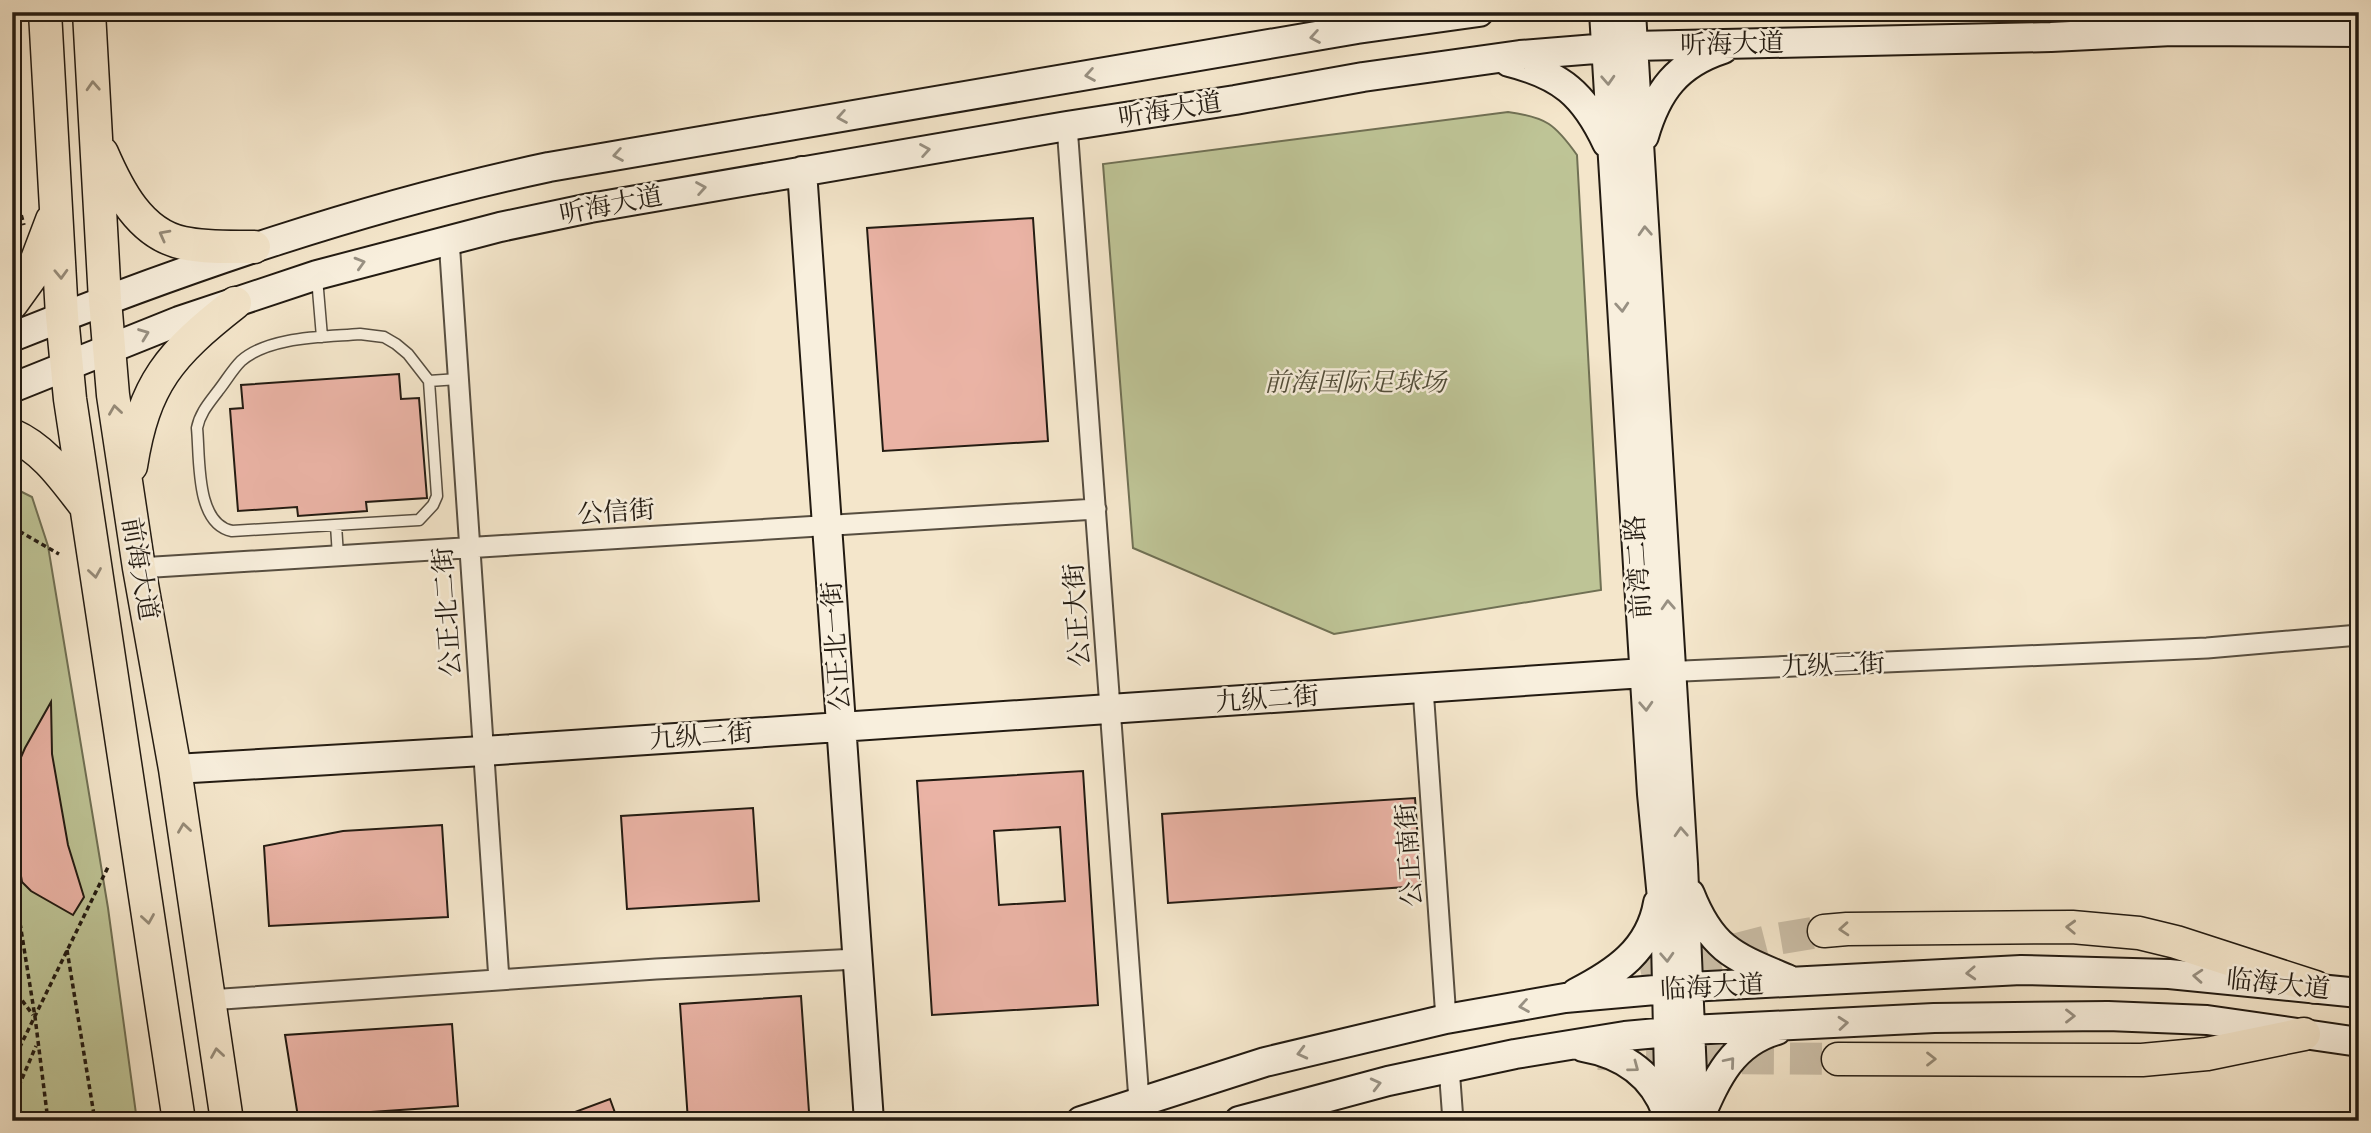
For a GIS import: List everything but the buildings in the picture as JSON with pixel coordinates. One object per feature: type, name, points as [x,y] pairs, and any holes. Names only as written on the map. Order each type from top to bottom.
[{"type":"main road","name":"前海大道","points":[[45,12],[62,316],[84,506],[179,1121]]},
{"type":"main road","name":"前海大道","points":[[89,12],[105,300],[127,492],[175,769],[228,1121]]},
{"type":"main road","name":"听海大道","points":[[12,337],[105,300],[254,247],[475,182],[549,167],[1357,29],[1479,12]]},
{"type":"main road","name":"前湾二路","points":[[1604,12],[1620,46]]},
{"type":"main road","name":"前湾二路","points":[[1631,12],[1620,46],[1627,166],[1658,673],[1683,864],[1679,1031],[1670,1121]]},
{"type":"main road","name":"听海大道","points":[[12,388],[179,321],[317,275],[449,239],[590,208],[1363,77],[1496,58],[1620,46],[2051,37],[2172,31],[2359,32]]},
{"type":"main road","points":[[1496,58],[1533,68],[1573,90],[1597,121],[1608,144],[1627,166],[1644,136],[1656,101],[1667,84],[1695,61],[1738,44]]},
{"type":"main road","points":[[96,139],[118,187],[142,220],[156,232],[184,244],[254,247]]},
{"type":"main road","name":"公正北一街","points":[[802,171],[869,1121]]},
{"type":"main road","points":[[12,303],[35,266],[57,205]]},
{"type":"main road","points":[[127,492],[143,411],[156,381],[195,336],[235,303]]},
{"type":"main road","points":[[12,435],[42,453],[84,506]]},
{"type":"main road","name":"前湾二路","points":[[1658,673],[1652,794],[1661,886],[1678,988]]},
{"type":"main road","name":"九纵二街","points":[[175,769],[1658,673]]},
{"type":"main road","points":[[1683,864],[1698,915],[1720,945],[1746,962],[1796,982]]},
{"type":"main road","points":[[1565,998],[1614,972],[1636,951],[1651,927],[1661,886]]},
{"type":"main road","points":[[1824,931],[2073,927],[2139,933],[2176,942],[2315,987]]},
{"type":"main road","name":"临海大道","points":[[1081,1121],[1139,1100],[1265,1062],[1446,1019],[1565,998],[1678,988],[2021,970],[2169,974],[2359,993]]},
{"type":"main road","name":"临海大道","points":[[1239,1121],[1449,1067],[1625,1036],[1679,1031],[1934,1018],[2108,1016],[2207,1020],[2355,1043]]},
{"type":"main road","points":[[1696,1121],[1729,1059],[1765,1033],[1788,1027]]},
{"type":"main road","name":"前湾二路","points":[[1679,1031],[1696,1121]]},
{"type":"main road","points":[[1838,1059],[2142,1060],[2207,1054],[2304,1034]]},
{"type":"main road","points":[[1574,1045],[1609,1053],[1627,1061],[1641,1072],[1662,1099],[1670,1121]]},
{"type":"street","name":"公正大街","points":[[1067,126],[1139,1100]]},
{"type":"street","name":"公正北二街","points":[[449,239],[499,980]]},
{"type":"street","name":"公信街","points":[[139,568],[1096,509]]},
{"type":"street","name":"九纵二街","points":[[1658,673],[2207,649],[2359,635]]},
{"type":"street","name":"公正南街","points":[[1423,688],[1446,1019]]},
{"type":"street","points":[[209,1000],[656,969],[858,959]]},
{"type":"street","points":[[1449,1067],[1453,1121]]},
{"type":"lane","points":[[317,275],[322,337]]},
{"type":"lane","points":[[360,334],[384,337],[408,354],[429,381],[437,495],[433,505],[419,520],[232,531],[223,529],[209,514],[204,498],[197,428],[199,417],[243,359],[290,340],[360,334]]},
{"type":"lane","points":[[429,381],[458,379]]},
{"type":"lane","points":[[336,525],[338,556]]},
{"type":"path","points":[[12,152],[17,156]]},
{"type":"path","points":[[12,527],[59,554]]},
{"type":"path","points":[[12,1063],[109,865]]},
{"type":"path","points":[[12,873],[48,1121]]},
{"type":"path","points":[[67,950],[95,1121]]},
{"type":"path","points":[[12,987],[35,1017]]},
{"type":"path","points":[[12,1102],[37,1043]]},
{"type":"green space","name":"前海国际足球场","points":[[1508,112],[1532,116],[1548,124],[1556,129],[1577,155],[1601,590],[1334,634],[1133,548],[1103,164]]},
{"type":"green space","points":[[12,487],[32,497],[48,546],[108,908],[137,1121],[12,1121]]},
{"type":"green space","points":[[2012,1114],[2101,1121],[2011,1121]]},
{"type":"tunnel","points":[[1594,983],[1776,939],[1824,931]]},
{"type":"tunnel","points":[[1598,1054],[1838,1059]]}]
